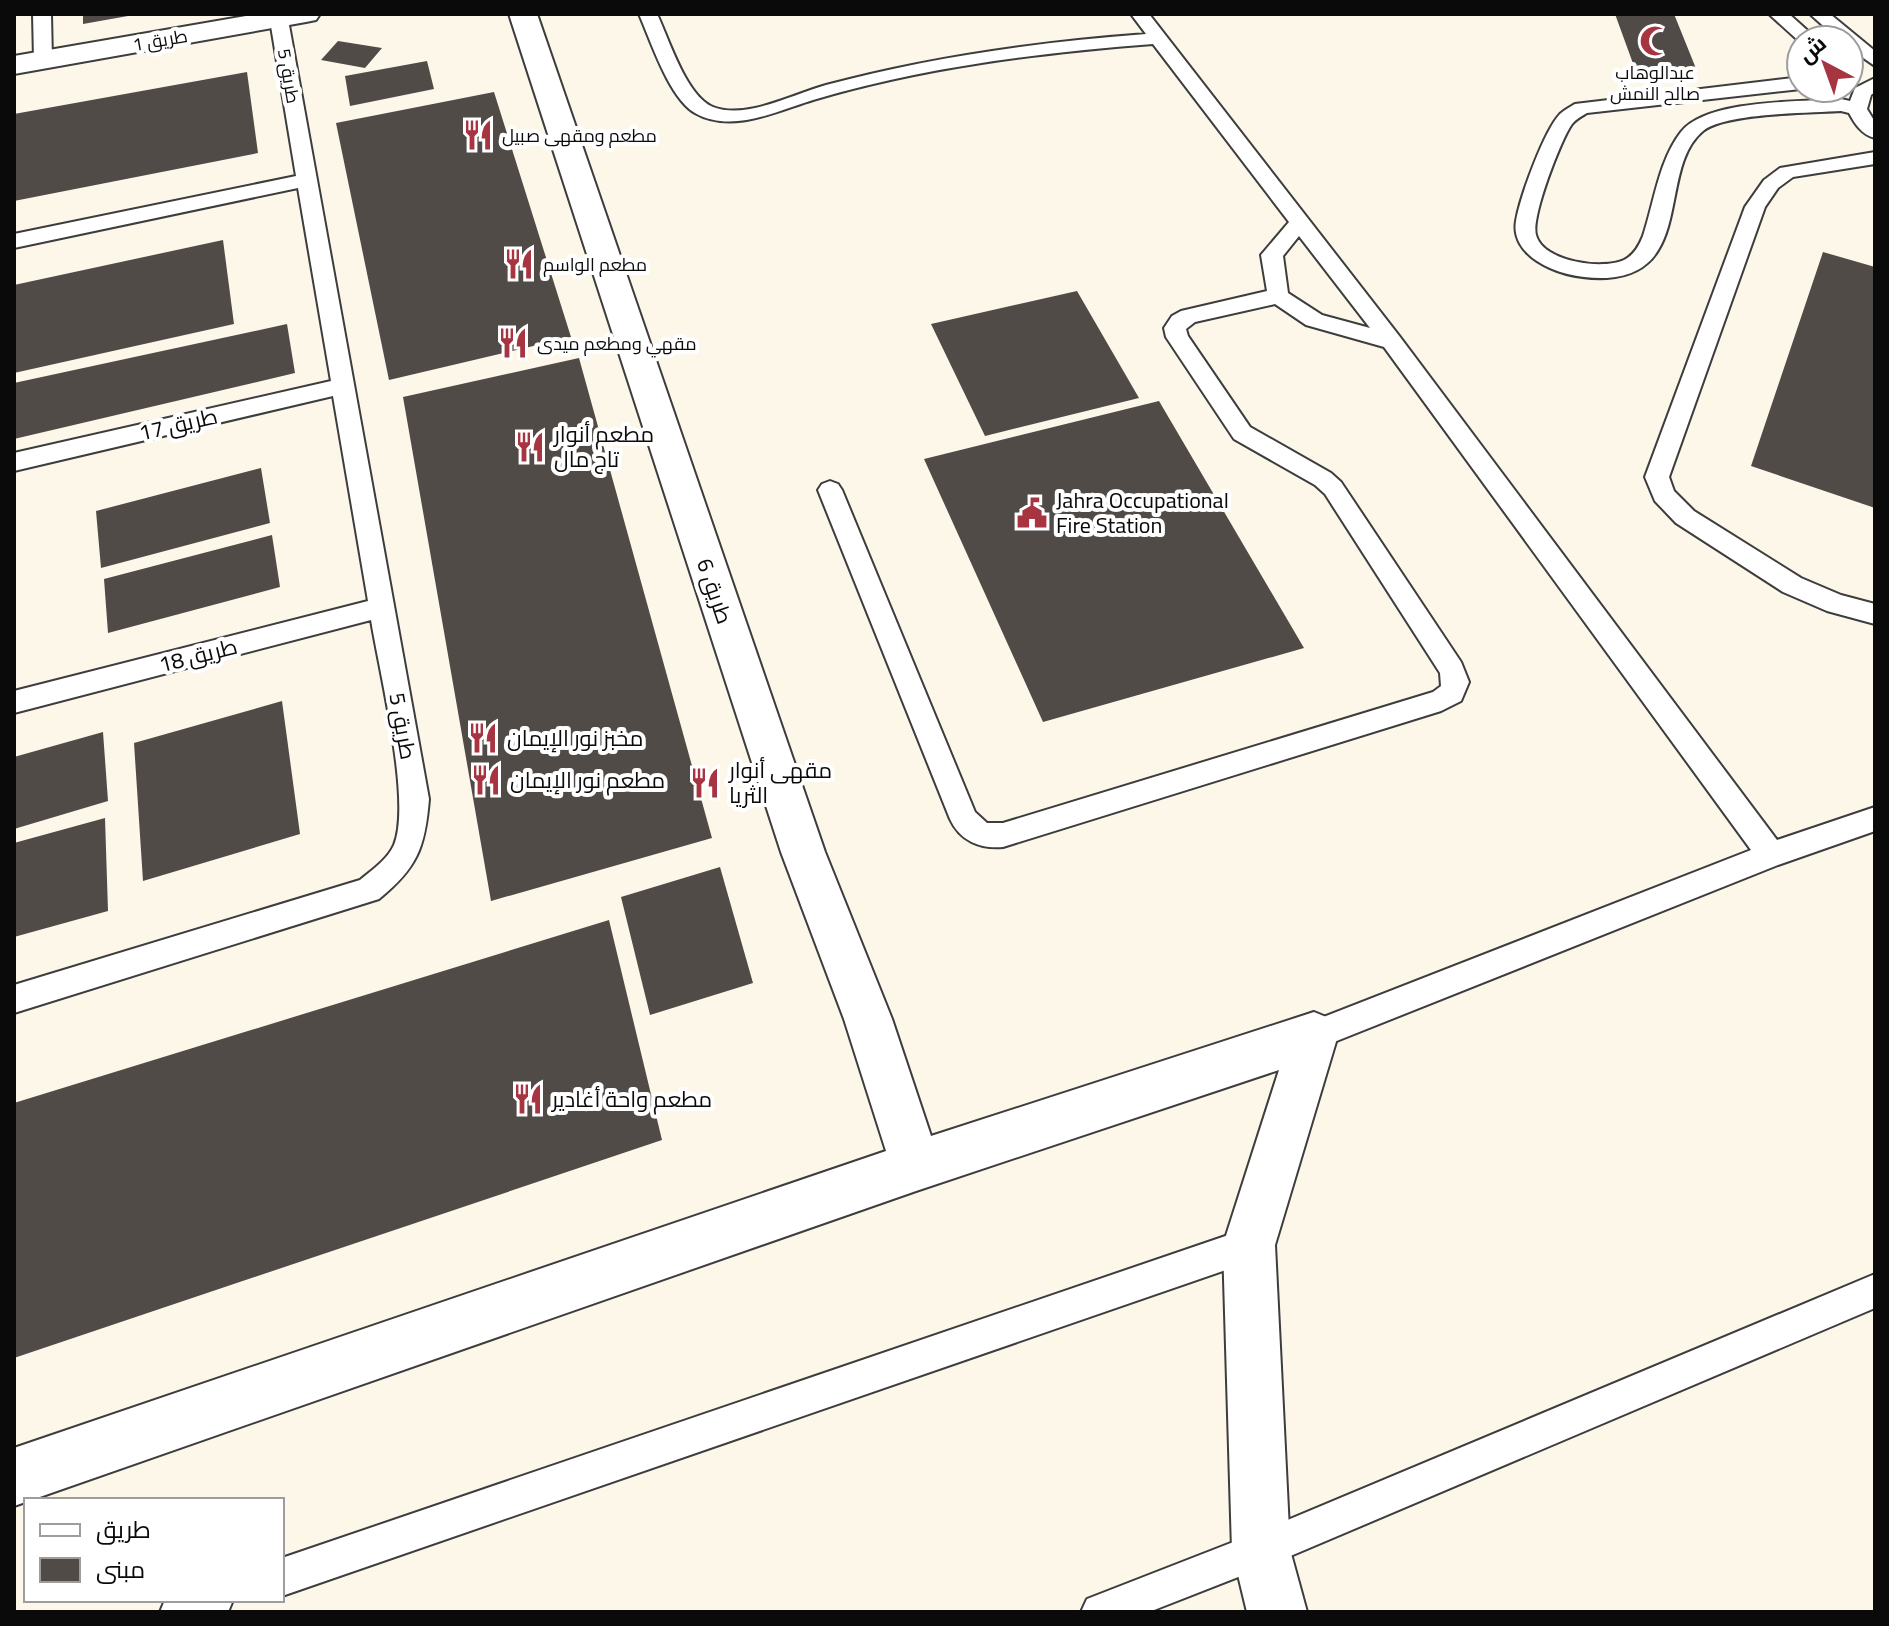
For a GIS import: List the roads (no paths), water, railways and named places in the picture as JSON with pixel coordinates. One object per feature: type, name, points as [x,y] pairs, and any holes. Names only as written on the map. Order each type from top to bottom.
[{"type":"street","name":"طريق 6","points":[[523,14],[798,837],[868,1019],[916,1166]]},
{"type":"street","name":"طريق 1","points":[[14,65],[288,16]]},
{"type":"street","points":[[14,1477],[916,1166],[1314,1035]]},
{"type":"street","points":[[1277,1612],[1261,1550],[1249,1245],[1314,1035]]},
{"type":"lane","points":[[42,14],[43,60]]},
{"type":"lane","points":[[648,14],[688,96],[700,108],[722,115],[748,114],[855,83],[964,60],[1158,38]]},
{"type":"lane","points":[[1819,14],[1875,60]]},
{"type":"lane","points":[[1149,15],[1158,38],[1392,342],[1771,855]]},
{"type":"lane","name":"طريق 5","points":[[14,999],[369,890],[398,868],[411,844],[415,799],[307,180],[288,16]]},
{"type":"lane","points":[[1785,85],[1582,108],[1566,119],[1554,142],[1524,226],[1529,241],[1542,255],[1573,270],[1606,272],[1630,265],[1647,252],[1684,142],[1699,124],[1723,117],[1842,104]]},
{"type":"lane","points":[[1862,104],[1863,121],[1875,132]]},
{"type":"lane","points":[[1875,158],[1787,172],[1771,184],[1763,195],[1755,207],[1657,477],[1663,495],[1685,517],[1778,577],[1836,604],[1875,614]]},
{"type":"lane","points":[[14,241],[307,180]]},
{"type":"lane","points":[[1278,296],[1272,255],[1300,222]]},
{"type":"lane","points":[[830,490],[964,819],[972,831],[987,836],[1003,835],[1441,700],[1452,693],[1456,682],[1452,670],[1333,488],[1323,479],[1242,433],[1177,337],[1175,328],[1189,316],[1278,296],[1314,320],[1392,342]]},
{"type":"lane","name":"طريق 17","points":[[14,462],[343,386]]},
{"type":"lane","name":"طريق 18","points":[[14,702],[382,607]]},
{"type":"lane","points":[[1314,1035],[1771,855],[1875,819]]},
{"type":"lane","points":[[284,1576],[1249,1245]]},
{"type":"lane","points":[[1100,1612],[1261,1550],[1875,1291]]},
{"type":"lane","points":[[179,1612],[208,1602]]},
{"type":"place","name":"عبدالوهاب صالح النمش","points":[[1655,41]]},
{"type":"place","name":"مطعم ومقهى صبيل","points":[[478,135]]},
{"type":"place","name":"مطعم الواسم","points":[[519,264]]},
{"type":"place","name":"مقهي ومطعم ميدى","points":[[513,343]]},
{"type":"place","name":"مطعم أنوار تاج مال","points":[[530,447]]},
{"type":"place","name":"Jahra Occupational Fire Station","points":[[1032,513]]},
{"type":"place","name":"مخبز نور الإيمان","points":[[483,738]]},
{"type":"place","name":"مطعم نور الإيمان","points":[[486,780]]},
{"type":"place","name":"مقهى أنوار الثريا","points":[[705,783]]},
{"type":"place","name":"مطعم واحة أغادير","points":[[528,1099]]}]
